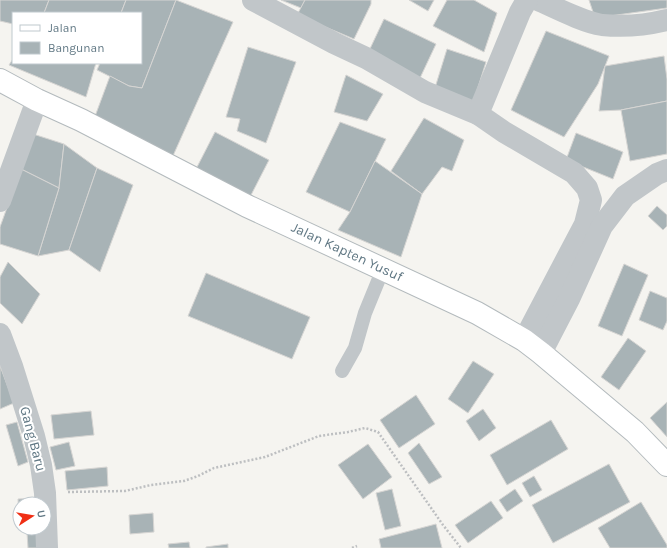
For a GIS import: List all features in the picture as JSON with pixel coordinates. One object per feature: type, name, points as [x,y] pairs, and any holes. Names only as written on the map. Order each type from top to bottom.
[{"type":"main road","name":"Jalan Kapten Yusuf","points":[[0,80],[247,206],[477,313],[524,340],[635,432],[667,465]]},
{"type":"street","points":[[253,0],[372,62],[425,92],[478,114],[504,132],[574,174],[587,188],[591,200],[585,224],[524,340]]},
{"type":"street","points":[[478,114],[520,12],[527,0]]},
{"type":"street","points":[[538,0],[571,15],[601,25],[628,26],[667,20]]},
{"type":"street","points":[[0,201],[37,100]]},
{"type":"street","points":[[541,353],[569,299],[602,226],[625,196],[664,176]]},
{"type":"street","name":"Gang Baru","points":[[0,334],[12,366],[34,436],[41,465],[45,493],[47,548]]},
{"type":"lane","points":[[342,371],[355,348],[365,313],[383,269]]},
{"type":"path","points":[[45,493],[125,491],[152,485],[184,481],[214,468],[265,457],[319,436],[365,428],[378,432],[443,525],[461,548]]},
{"type":"path","points":[[352,548],[357,546]]},
{"type":"building","points":[[0,0],[49,0],[44,12],[12,12],[12,24],[0,21]]},
{"type":"building","points":[[49,0],[126,0],[121,12],[44,12]]},
{"type":"building","points":[[126,0],[176,0],[142,88],[129,86],[97,70],[100,64],[142,64],[142,12],[121,12]]},
{"type":"building","points":[[176,0],[233,22],[172,158],[94,119],[110,76],[129,86],[142,88]]},
{"type":"building","points":[[281,0],[305,0],[301,8]]},
{"type":"building","points":[[305,0],[371,0],[371,4],[354,39],[297,15]]},
{"type":"building","points":[[409,0],[434,0],[428,11]]},
{"type":"building","points":[[447,0],[474,0],[497,13],[484,52],[433,26]]},
{"type":"building","points":[[589,0],[667,0],[667,8],[595,18]]},
{"type":"building","points":[[384,19],[436,44],[420,78],[368,53]]},
{"type":"building","points":[[546,31],[609,56],[598,84],[564,137],[511,110]]},
{"type":"building","points":[[248,47],[296,62],[266,143],[237,131],[240,119],[226,117]]},
{"type":"building","points":[[447,49],[486,62],[473,103],[434,91]]},
{"type":"building","points":[[664,56],[667,79],[667,101],[621,110],[599,111],[605,66]]},
{"type":"building","points":[[12,60],[12,64],[96,64],[86,97],[9,65]]},
{"type":"building","points":[[346,75],[383,94],[367,121],[334,112]]},
{"type":"building","points":[[667,101],[667,154],[630,161],[621,110]]},
{"type":"building","points":[[424,118],[464,140],[452,171],[442,167],[422,194],[391,171]]},
{"type":"building","points":[[340,122],[386,139],[350,212],[306,192]]},
{"type":"building","points":[[215,132],[269,160],[249,199],[195,171]]},
{"type":"building","points":[[576,133],[623,152],[613,179],[566,160]]},
{"type":"building","points":[[33,134],[64,144],[59,188],[21,169]]},
{"type":"building","points":[[64,144],[97,168],[69,250],[38,256],[59,188]]},
{"type":"building","points":[[375,161],[422,194],[401,257],[338,230],[350,212]]},
{"type":"building","points":[[97,168],[133,185],[100,272],[69,250]]},
{"type":"building","points":[[21,169],[59,188],[38,256],[0,244],[0,227]]},
{"type":"building","points":[[657,206],[667,215],[667,226],[663,230],[648,216]]},
{"type":"building","points":[[8,262],[40,294],[22,324],[0,303],[0,277]]},
{"type":"building","points":[[624,264],[648,275],[622,336],[598,326]]},
{"type":"building","points":[[206,273],[310,317],[292,359],[188,316]]},
{"type":"building","points":[[650,291],[667,298],[667,321],[663,330],[639,320]]},
{"type":"building","points":[[628,338],[646,351],[619,390],[601,377]]},
{"type":"building","points":[[473,361],[494,374],[468,413],[448,399]]},
{"type":"building","points":[[0,366],[14,403],[0,409]]},
{"type":"building","points":[[416,395],[435,424],[399,448],[380,420]]},
{"type":"building","points":[[667,402],[667,437],[650,418]]},
{"type":"building","points":[[483,409],[496,428],[479,441],[466,421]]},
{"type":"building","points":[[91,411],[94,435],[54,439],[51,415]]},
{"type":"building","points":[[551,420],[568,449],[507,485],[490,455]]},
{"type":"building","points":[[17,422],[28,462],[18,466],[6,425]]},
{"type":"building","points":[[69,442],[75,466],[56,470],[50,447]]},
{"type":"building","points":[[419,443],[442,477],[429,484],[408,453]]},
{"type":"building","points":[[368,444],[392,477],[363,499],[338,465]]},
{"type":"building","points":[[609,464],[630,502],[553,543],[532,505]]},
{"type":"building","points":[[107,467],[108,486],[67,490],[65,471]]},
{"type":"building","points":[[534,476],[542,490],[530,497],[522,483]]},
{"type":"building","points":[[392,489],[401,526],[385,530],[376,493]]},
{"type":"building","points":[[515,489],[523,501],[507,512],[499,500]]},
{"type":"building","points":[[491,501],[503,518],[468,543],[455,525]]},
{"type":"building","points":[[641,502],[667,545],[667,548],[610,548],[598,528]]},
{"type":"building","points":[[153,513],[154,532],[130,534],[129,515]]},
{"type":"building","points":[[436,524],[442,548],[381,548],[379,539]]},
{"type":"building","points":[[27,536],[41,536],[43,548],[28,548]]},
{"type":"building","points":[[189,542],[190,548],[169,548],[168,544]]},
{"type":"building","points":[[228,544],[228,548],[206,548],[206,547]]}]
